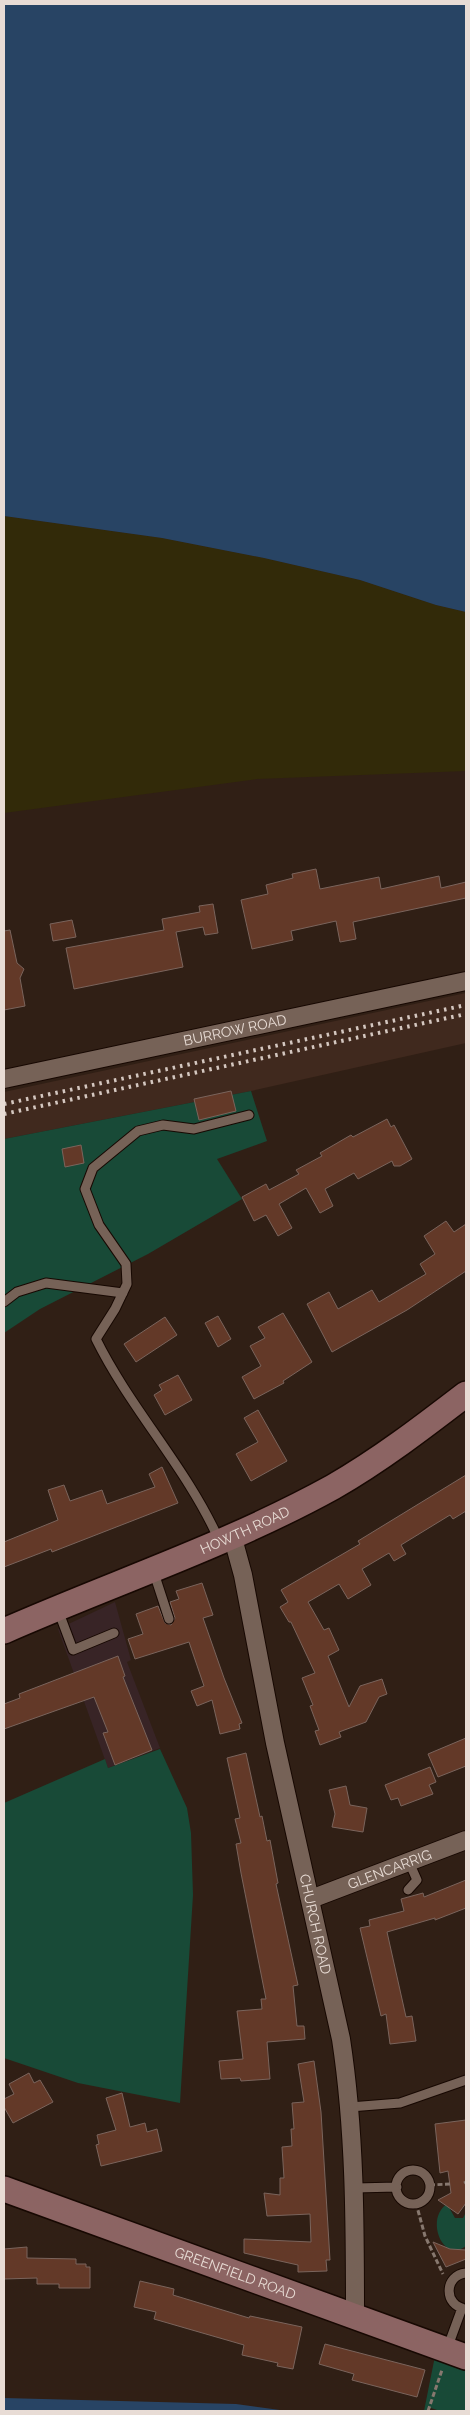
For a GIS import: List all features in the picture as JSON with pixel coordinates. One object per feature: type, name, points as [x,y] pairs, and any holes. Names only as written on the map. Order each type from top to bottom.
[{"type":"main road","name":"HOWTH ROAD","points":[[4,1631],[226,1538],[332,1487],[400,1445],[466,1394]]},
{"type":"main road","name":"GREENFIELD ROAD","points":[[4,2188],[456,2353]]},
{"type":"street","name":"BURROW ROAD","points":[[4,1079],[466,981]]},
{"type":"street","name":"CHURCH ROAD","points":[[226,1538],[243,1575],[276,1743],[341,2039],[350,2107],[355,2188],[355,2316]]},
{"type":"street","name":"GLENCARRIG","points":[[311,1899],[466,1840]]},
{"type":"lane","points":[[226,1538],[111,1369],[96,1339],[128,1284],[126,1264],[99,1226],[85,1189],[93,1168],[138,1132],[163,1125],[194,1130],[248,1115]]},
{"type":"lane","points":[[4,1302],[18,1292],[46,1283],[123,1293]]},
{"type":"lane","points":[[152,1570],[169,1619]]},
{"type":"lane","points":[[57,1609],[73,1650],[114,1633]]},
{"type":"lane","points":[[408,1890],[416,1880],[409,1862]]},
{"type":"lane","points":[[350,2107],[400,2103],[466,2080]]},
{"type":"lane","points":[[410,2170],[416,2170],[426,2175],[430,2185],[427,2196],[416,2203],[404,2200],[397,2187],[400,2176],[410,2170]]},
{"type":"lane","points":[[355,2188],[397,2187]]},
{"type":"lane","points":[[456,2353],[464,2308],[452,2302],[449,2296],[450,2284],[457,2275],[466,2273]]},
{"type":"path","points":[[430,2185],[450,2184]]},
{"type":"path","points":[[416,2203],[425,2236],[436,2263],[450,2284]]},
{"type":"path","points":[[428,2411],[456,2353]]},
{"type":"shaded area","points":[[466,993],[466,1043],[251,1091],[4,1139],[4,1092]]},
{"type":"shaded area","points":[[115,1602],[131,1660],[127,1662],[160,1748],[108,1768],[58,1629]]},
{"type":"green space","points":[[251,1091],[267,1141],[217,1159],[242,1199],[148,1254],[40,1309],[4,1333],[4,1139]]},
{"type":"green space","points":[[160,1749],[187,1808],[191,1833],[193,1895],[180,2103],[78,2083],[4,2058],[4,1803],[105,1759],[108,1768]]},
{"type":"green space","points":[[447,2204],[455,2218],[463,2218],[466,2212],[466,2246],[457,2250],[450,2249],[444,2244],[439,2237],[437,2228],[437,2219]]},
{"type":"green space","points":[[435,2356],[466,2369],[466,2411],[440,2411],[431,2408],[424,2411]]},
{"type":"sand","points":[[4,516],[162,538],[264,558],[360,580],[436,605],[466,612],[466,771],[257,779],[4,813]]},
{"type":"water","points":[[4,4],[466,4],[466,612],[436,605],[360,580],[264,558],[162,538],[4,516]]},
{"type":"water","points":[[4,2398],[236,2404],[287,2411],[4,2411]]},
{"type":"building","points":[[316,869],[320,889],[379,877],[381,889],[439,876],[441,888],[466,882],[466,898],[353,922],[356,939],[340,942],[336,921],[291,931],[293,940],[252,949],[241,900],[268,894],[266,885],[293,878],[292,874]]},
{"type":"building","points":[[213,904],[218,933],[205,935],[203,927],[176,932],[183,967],[74,989],[66,948],[164,930],[162,919],[200,912],[199,906]]},
{"type":"building","points":[[72,920],[76,937],[53,941],[50,924]]},
{"type":"building","points":[[10,930],[17,963],[24,969],[20,978],[25,1006],[4,1010],[4,931]]},
{"type":"building","points":[[231,1091],[236,1111],[199,1120],[194,1099]]},
{"type":"building","points":[[387,1119],[391,1127],[394,1125],[412,1159],[400,1166],[394,1166],[392,1161],[358,1179],[354,1173],[325,1189],[333,1206],[320,1213],[306,1188],[279,1204],[292,1228],[278,1236],[266,1215],[254,1221],[242,1197],[266,1184],[269,1190],[299,1174],[296,1170],[322,1156],[320,1153],[351,1135],[353,1137]]},
{"type":"building","points":[[81,1145],[84,1163],[65,1167],[62,1149]]},
{"type":"building","points":[[446,1221],[454,1232],[466,1224],[466,1271],[407,1310],[332,1352],[307,1304],[329,1292],[338,1309],[372,1290],[379,1302],[426,1274],[420,1264],[435,1254],[424,1236]]},
{"type":"building","points":[[283,1313],[312,1362],[283,1381],[284,1383],[254,1399],[242,1377],[261,1366],[250,1346],[265,1338],[258,1327]]},
{"type":"building","points":[[218,1316],[231,1339],[218,1347],[205,1323]]},
{"type":"building","points":[[165,1317],[177,1335],[136,1362],[124,1344]]},
{"type":"building","points":[[178,1375],[192,1400],[165,1415],[154,1395],[162,1390],[159,1385]]},
{"type":"building","points":[[258,1410],[287,1461],[251,1481],[236,1454],[258,1442],[244,1418]]},
{"type":"building","points":[[162,1467],[178,1503],[52,1552],[51,1549],[4,1567],[4,1542],[58,1520],[48,1490],[64,1485],[70,1501],[102,1490],[107,1504],[155,1487],[149,1474]]},
{"type":"building","points":[[466,1475],[466,1511],[453,1519],[450,1515],[401,1545],[406,1554],[394,1561],[389,1553],[362,1569],[371,1585],[348,1599],[339,1584],[308,1602],[324,1630],[329,1628],[339,1650],[328,1656],[349,1707],[360,1686],[382,1679],[387,1694],[379,1697],[366,1722],[339,1732],[341,1737],[320,1745],[315,1731],[319,1730],[310,1706],[313,1705],[302,1678],[315,1673],[291,1622],[289,1622],[280,1607],[288,1602],[281,1590],[360,1544],[358,1541]]},
{"type":"building","points":[[202,1583],[213,1615],[203,1618],[242,1723],[239,1724],[240,1729],[220,1734],[212,1700],[197,1706],[191,1691],[204,1686],[189,1642],[135,1659],[128,1639],[143,1634],[136,1614],[158,1606],[165,1623],[171,1625],[175,1618],[170,1602],[179,1599],[176,1591]]},
{"type":"building","points":[[118,1656],[125,1676],[123,1677],[152,1750],[115,1765],[103,1733],[108,1732],[94,1697],[4,1729],[4,1704],[20,1698],[19,1694]]},
{"type":"building","points":[[466,1738],[466,1766],[438,1777],[428,1754]]},
{"type":"building","points":[[246,1753],[260,1817],[262,1816],[267,1841],[270,1840],[278,1883],[276,1884],[298,1985],[293,1986],[297,2026],[304,2026],[305,2039],[267,2042],[270,2079],[241,2081],[240,2078],[221,2079],[219,2061],[243,2059],[237,2011],[262,2009],[261,1999],[266,1999],[236,1844],[241,1843],[235,1819],[240,1818],[227,1758]]},
{"type":"building","points":[[430,1767],[436,1782],[429,1785],[433,1794],[401,1806],[398,1798],[391,1800],[385,1785]]},
{"type":"building","points":[[346,1786],[350,1805],[367,1808],[363,1832],[332,1827],[335,1814],[329,1790]]},
{"type":"building","points":[[466,1880],[466,1908],[435,1920],[435,1918],[387,1932],[406,2017],[412,2016],[416,2041],[390,2044],[386,2014],[381,2016],[360,1928],[370,1926],[369,1920],[404,1911],[401,1899],[423,1893],[424,1897]]},
{"type":"building","points":[[314,2061],[321,2112],[330,2260],[326,2260],[327,2271],[298,2272],[298,2265],[244,2253],[244,2239],[311,2242],[310,2214],[267,2216],[264,2193],[280,2195],[280,2178],[284,2178],[282,2147],[292,2146],[291,2129],[294,2129],[292,2103],[304,2102],[298,2064]]},
{"type":"building","points":[[29,2073],[34,2083],[40,2080],[53,2102],[13,2123],[4,2107],[4,2099],[14,2094],[9,2084]]},
{"type":"building","points":[[122,2093],[130,2127],[145,2123],[147,2132],[157,2129],[162,2151],[101,2166],[96,2145],[99,2144],[97,2135],[116,2130],[106,2098]]},
{"type":"building","points":[[466,2120],[466,2203],[458,2214],[438,2200],[451,2193],[448,2171],[440,2173],[435,2124]]},
{"type":"building","points":[[433,2242],[450,2249],[466,2250],[466,2259],[446,2267]]},
{"type":"building","points":[[27,2247],[27,2258],[76,2259],[76,2264],[86,2264],[86,2267],[90,2267],[90,2288],[59,2288],[59,2284],[37,2284],[37,2278],[4,2279],[4,2249]]},
{"type":"building","points":[[140,2281],[174,2289],[173,2295],[249,2318],[250,2316],[302,2327],[293,2369],[277,2366],[278,2363],[242,2355],[244,2345],[154,2319],[156,2312],[134,2307]]},
{"type":"building","points":[[325,2344],[425,2370],[417,2397],[352,2380],[354,2374],[319,2364]]},
{"type":"railway","points":[[4,1104],[466,1005]]},
{"type":"railway","points":[[4,1114],[466,1014]]}]
